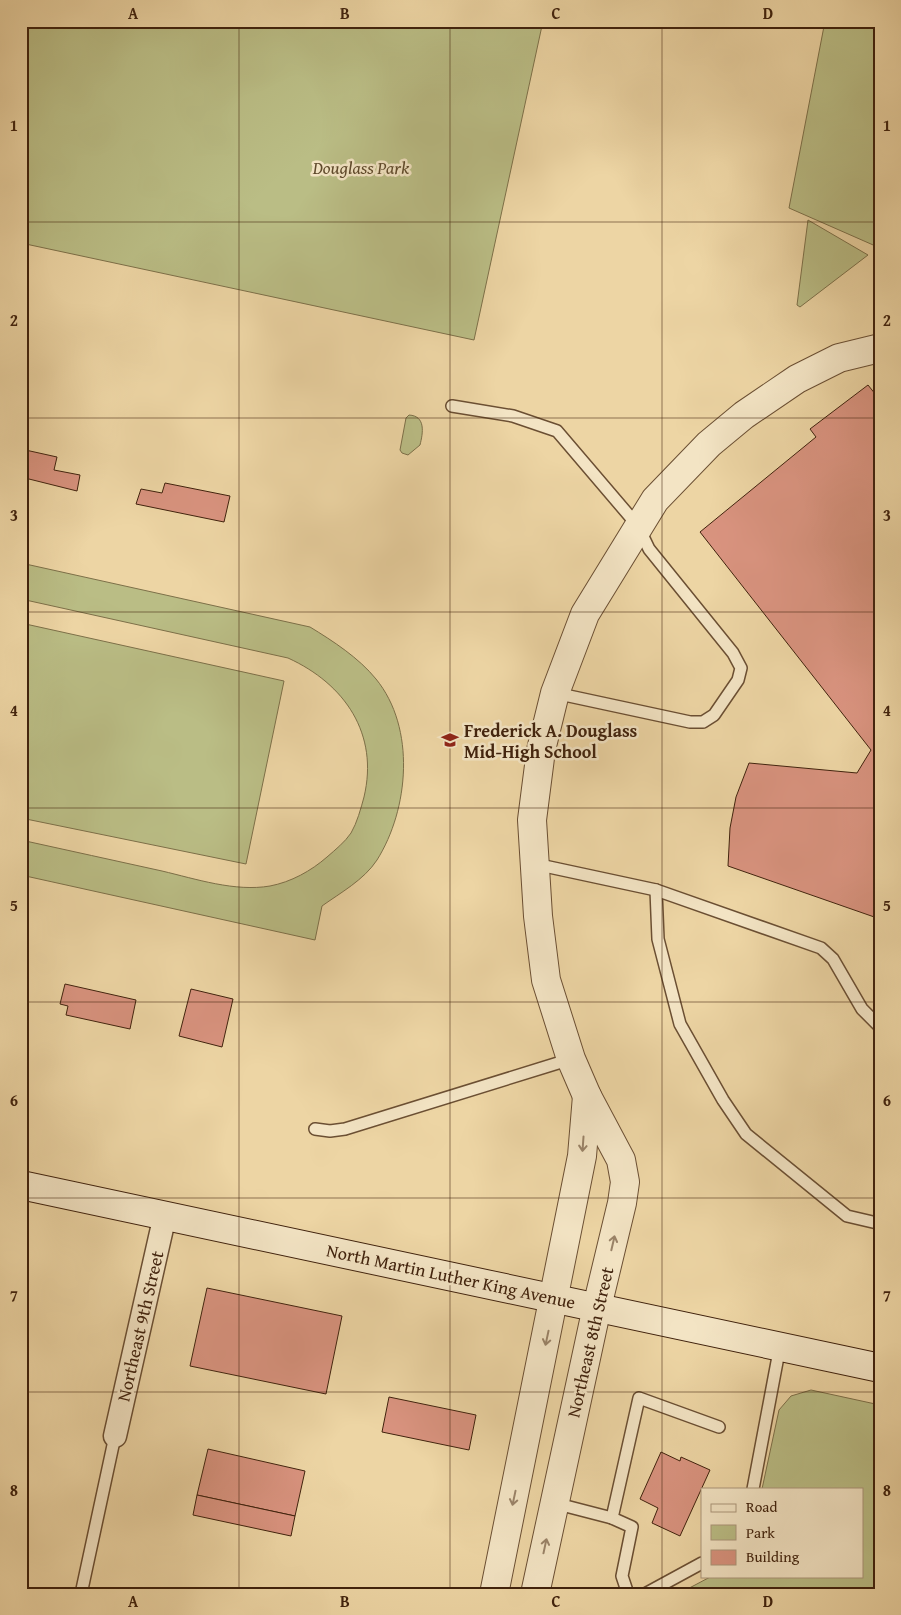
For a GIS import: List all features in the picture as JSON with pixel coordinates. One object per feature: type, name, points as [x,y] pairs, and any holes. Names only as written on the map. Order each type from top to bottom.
[{"type":"street","name":"Northeast 8th Street","points":[[535,1594],[597,1307],[622,1204],[624,1182],[621,1160],[587,1096],[571,1059],[546,980],[533,864],[532,820],[541,750],[555,693],[585,614],[638,526],[662,493],[709,444],[744,415],[797,379],[839,358],[880,348]]},
{"type":"street","name":"Northeast 8th Street","points":[[494,1594],[555,1299],[582,1156],[587,1096]]},
{"type":"street","name":"North Martin Luther King Avenue","points":[[21,1185],[880,1368]]},
{"type":"street","name":"Northeast 9th Street","points":[[115,1436],[165,1216]]},
{"type":"lane","points":[[452,406],[513,416],[557,431],[638,526],[649,549],[733,653],[741,668],[738,680],[714,715],[702,722],[690,722],[555,693]]},
{"type":"lane","points":[[533,864],[656,890],[821,948],[833,959],[862,1009],[880,1027]]},
{"type":"lane","points":[[656,890],[658,939],[680,1024],[723,1100],[746,1134],[847,1216],[877,1223],[880,1221]]},
{"type":"lane","points":[[315,1129],[330,1131],[345,1129],[571,1059]]},
{"type":"lane","points":[[753,1488],[780,1346]]},
{"type":"lane","points":[[612,1518],[639,1398],[719,1427]]},
{"type":"lane","points":[[80,1594],[115,1436]]},
{"type":"lane","points":[[554,1504],[612,1518],[632,1527],[622,1576],[628,1594]]},
{"type":"lane","points":[[645,1594],[701,1564]]},
{"type":"green space","name":"Douglass Park","points":[[21,21],[543,21],[474,340],[21,243]]},
{"type":"green space","points":[[825,21],[849,21],[880,27],[880,248],[789,208]]},
{"type":"green space","points":[[808,220],[868,255],[800,307],[797,305]]},
{"type":"green space","points":[[409,415],[418,418],[421,422],[422,435],[420,445],[408,455],[400,450],[406,418]]},
{"type":"green space","points":[[21,563],[310,627],[354,657],[376,679],[389,699],[398,721],[402,744],[404,769],[396,817],[388,840],[372,867],[351,886],[322,906],[315,940],[21,875],[21,840],[216,884],[257,887],[278,884],[293,879],[314,867],[337,849],[349,836],[360,811],[367,774],[366,752],[362,732],[353,714],[341,697],[326,682],[308,669],[288,658],[21,599]]},
{"type":"green space","points":[[21,623],[284,681],[246,864],[21,818]]},
{"type":"green space","points":[[811,1390],[880,1405],[880,1594],[678,1594],[708,1578],[864,1578],[864,1488],[762,1488],[779,1410],[791,1396]]},
{"type":"building","points":[[868,385],[880,400],[880,919],[728,866],[730,828],[736,797],[749,763],[857,773],[871,750],[700,532],[816,437],[810,429]]},
{"type":"building","points":[[21,449],[57,457],[54,470],[80,475],[77,491],[21,477]]},
{"type":"building","points":[[165,483],[230,496],[224,522],[136,504],[141,489],[162,493]]},
{"type":"building","points":[[65,984],[136,1000],[130,1029],[66,1015],[68,1006],[60,1004]]},
{"type":"building","points":[[191,989],[233,999],[222,1047],[179,1036]]},
{"type":"building","points":[[21,1269],[28,1271],[21,1308]]},
{"type":"building","points":[[207,1288],[342,1316],[326,1394],[190,1366]]},
{"type":"building","points":[[389,1397],[476,1415],[469,1450],[382,1432]]},
{"type":"building","points":[[208,1449],[305,1471],[295,1516],[197,1495]]},
{"type":"building","points":[[661,1452],[680,1461],[681,1457],[710,1470],[680,1536],[652,1523],[658,1508],[640,1499]]},
{"type":"building","points":[[197,1495],[295,1516],[291,1536],[193,1515]]},
{"type":"place","name":"Frederick A. Douglass Mid-High School","points":[[450,740]]}]
